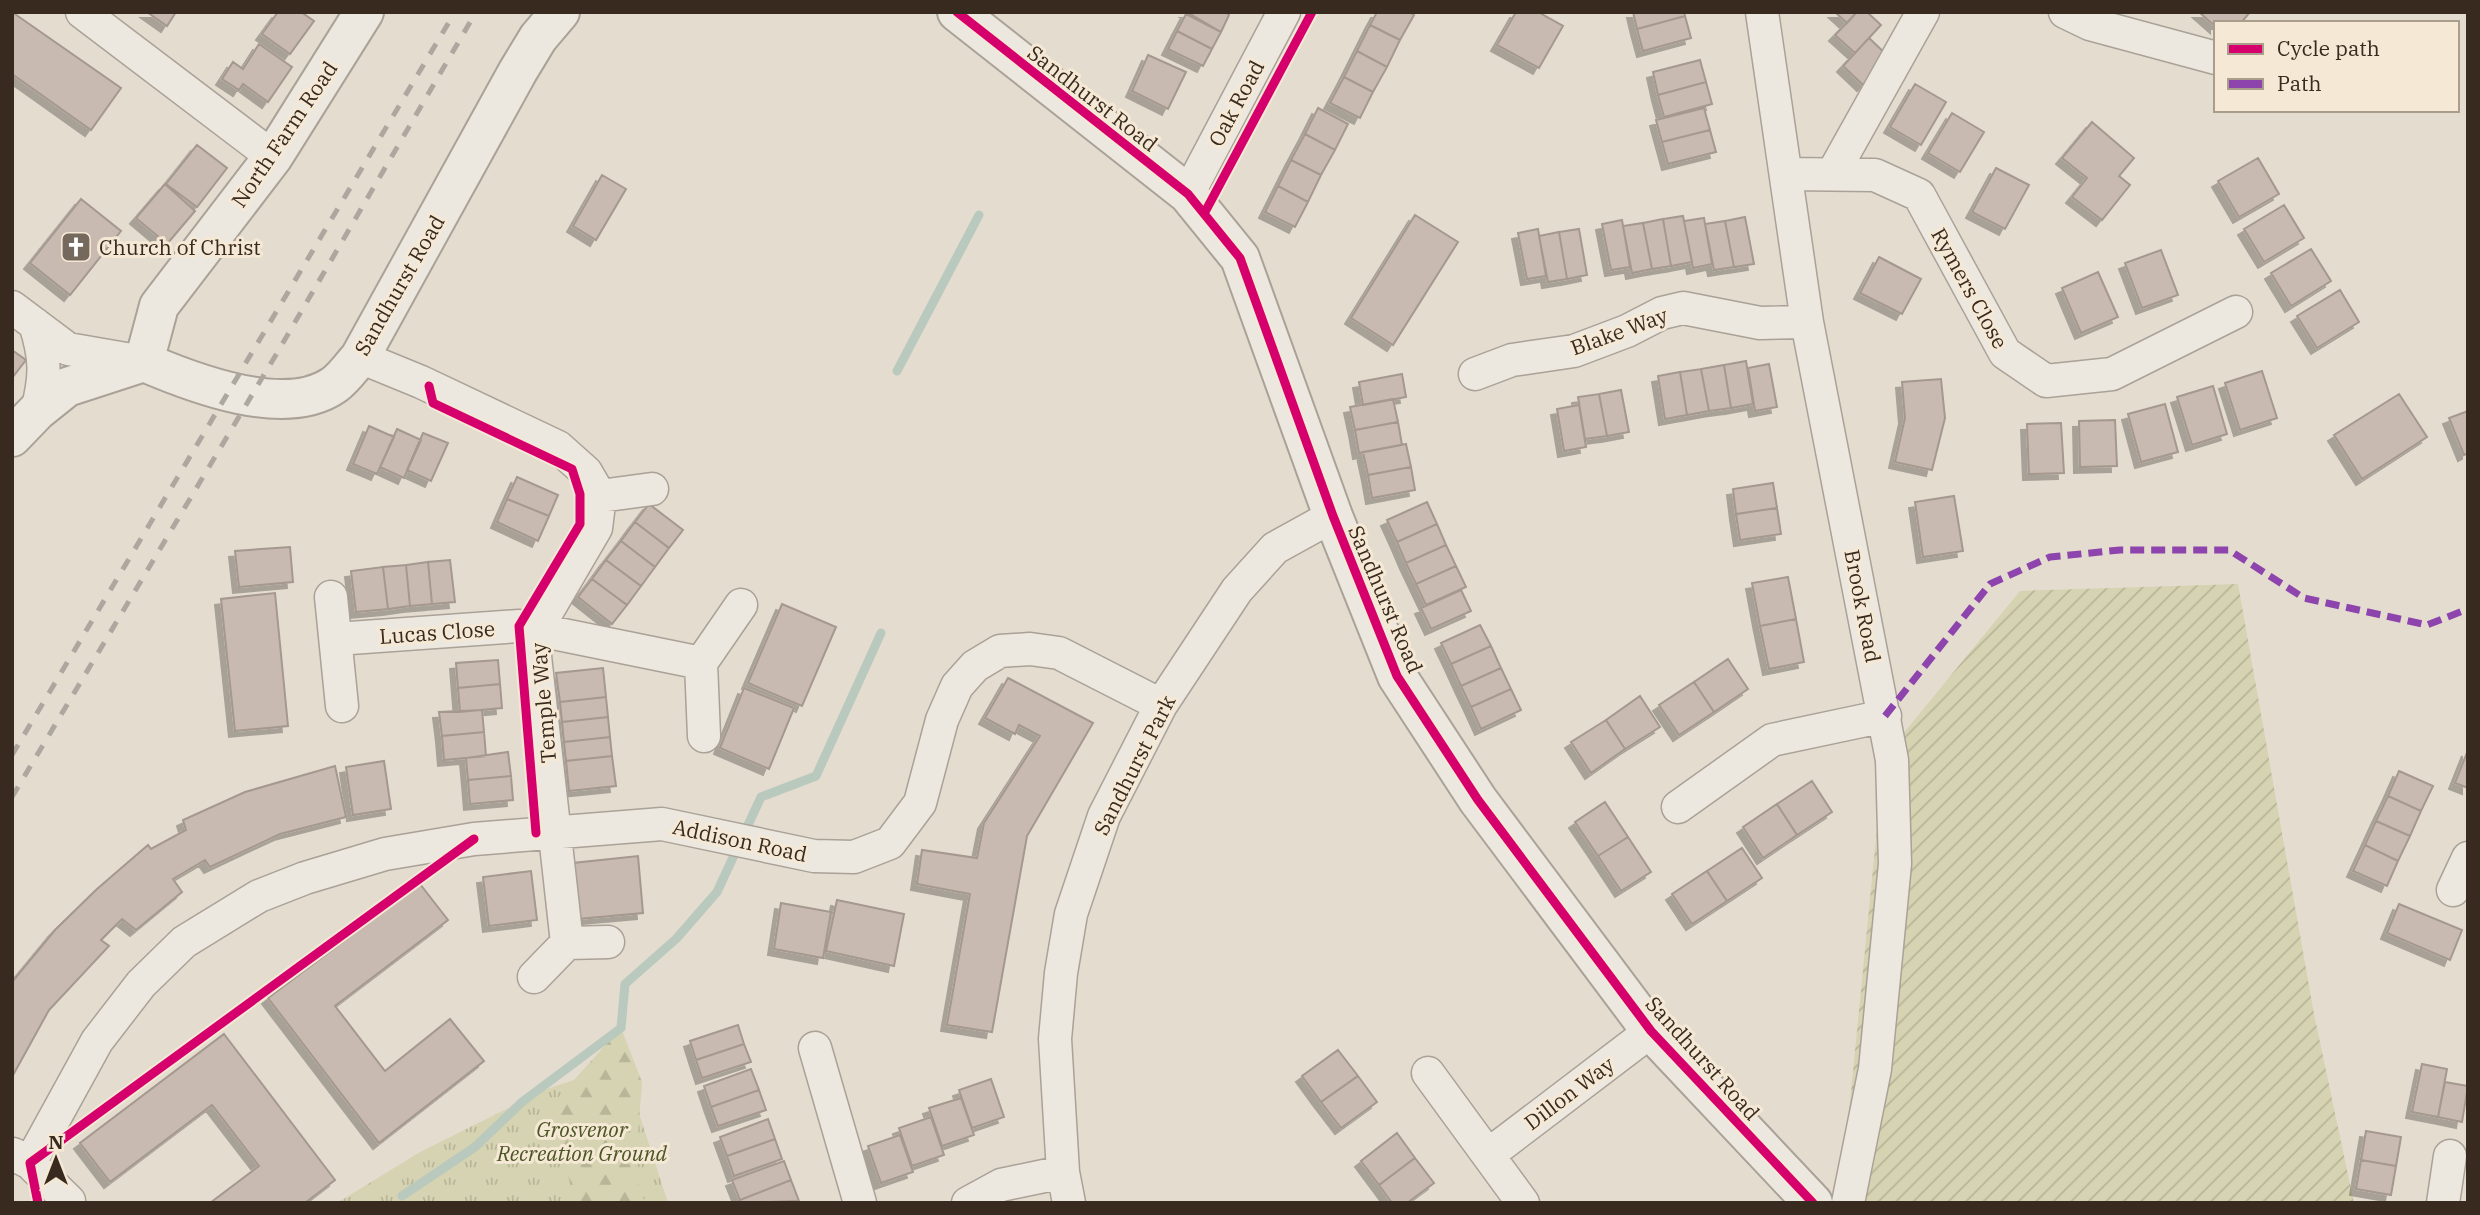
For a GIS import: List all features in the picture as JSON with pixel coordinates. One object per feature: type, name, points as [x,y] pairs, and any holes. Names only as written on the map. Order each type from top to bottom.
[{"type":"street","points":[[82,12],[273,157]]},
{"type":"street","name":"North Farm Road","points":[[144,362],[159,306],[273,157],[364,12]]},
{"type":"street","name":"Sandhurst Road","points":[[144,362],[198,384],[285,400],[308,396],[334,384],[360,357],[518,71],[560,12]]},
{"type":"street","name":"Sandhurst Road","points":[[957,12],[1188,194],[1240,258],[1333,516],[1397,676],[1478,800],[1651,1031],[1814,1203]]},
{"type":"street","name":"Oak Road","points":[[1188,194],[1284,12]]},
{"type":"street","name":"Brook Road","points":[[1762,12],[1807,322],[1892,761],[1895,864],[1875,1069],[1848,1203]]},
{"type":"street","points":[[1833,173],[1923,12]]},
{"type":"street","points":[[2065,12],[2090,24],[2214,57]]},
{"type":"street","name":"Rymers Close","points":[[1786,174],[1875,175],[1919,195],[2005,353],[2046,381],[2112,374],[2236,312]]},
{"type":"street","name":"Blake Way","points":[[1475,374],[1512,360],[1574,351],[1627,331],[1662,313],[1683,308],[1760,323],[1807,322]]},
{"type":"street","points":[[24,316],[68,349],[144,362]]},
{"type":"street","points":[[24,316],[44,354],[44,384],[24,424]]},
{"type":"street","points":[[360,357],[421,382],[558,447],[586,472],[600,496],[652,489]]},
{"type":"street","points":[[24,424],[67,387],[144,362]]},
{"type":"street","name":"Temple Way","points":[[567,943],[557,831],[535,656],[537,629],[596,528],[600,496]]},
{"type":"street","name":"Sandhurst Park","points":[[1069,1203],[1063,1172],[1055,1039],[1061,973],[1071,914],[1104,816],[1161,705],[1237,590],[1275,548],[1333,516]]},
{"type":"street","points":[[331,597],[342,706]]},
{"type":"street","points":[[704,736],[701,663],[741,605]]},
{"type":"street","name":"Lucas Close","points":[[336,639],[519,626],[701,663]]},
{"type":"street","name":"Addison Road","points":[[21,1158],[97,1041],[141,984],[184,942],[259,896],[332,870],[398,852],[474,839],[663,824],[814,856],[855,857],[890,843],[920,803],[943,720],[957,686],[975,666],[1000,651],[1030,649],[1059,653],[1161,705]]},
{"type":"street","points":[[1678,807],[1772,740],[1885,716]]},
{"type":"street","points":[[2453,890],[2467,860]]},
{"type":"street","points":[[534,977],[567,943],[608,942]]},
{"type":"street","name":"Dillon Way","points":[[1488,1155],[1651,1031]]},
{"type":"street","points":[[815,1048],[860,1203]]},
{"type":"street","points":[[1428,1073],[1523,1203]]},
{"type":"street","points":[[2450,1156],[2452,1198]]},
{"type":"street","points":[[21,1158],[69,1201]]},
{"type":"street","points":[[968,1203],[1001,1185],[1063,1172]]},
{"type":"green space","points":[[2238,584],[2314,1014],[2354,1203],[1840,1203],[1884,757],[2020,591]]},
{"type":"green space","points":[[621,1028],[642,1082],[635,1174],[645,1203],[574,1203],[553,1103]]},
{"type":"green space","name":"Grosvenor Recreation Ground","points":[[623,1064],[668,1203],[337,1203],[420,1152],[547,1089]]},
{"type":"building","points":[[12,12],[121,88],[91,130],[12,74]]},
{"type":"building","points":[[147,12],[176,12],[167,26]]},
{"type":"building","points":[[278,12],[301,12],[314,21],[290,54],[262,34]]},
{"type":"building","points":[[1187,12],[1225,12],[1229,15],[1221,32]]},
{"type":"building","points":[[1377,12],[1409,12],[1414,15],[1400,40],[1370,25]]},
{"type":"building","points":[[1516,12],[1538,12],[1563,26],[1539,68],[1497,45]]},
{"type":"building","points":[[1633,12],[1684,12],[1685,16],[1637,29]]},
{"type":"building","points":[[1835,12],[1857,12],[1847,23]]},
{"type":"building","points":[[1857,12],[1867,12],[1881,25],[1855,53],[1835,35]]},
{"type":"building","points":[[2199,12],[2250,12],[2243,21],[2214,21],[2214,25]]},
{"type":"building","points":[[1186,14],[1221,32],[1212,49],[1177,31]]},
{"type":"building","points":[[1685,16],[1691,38],[1643,51],[1637,29]]},
{"type":"building","points":[[1370,25],[1400,40],[1387,67],[1357,51]]},
{"type":"building","points":[[1177,31],[1212,49],[1203,66],[1168,49]]},
{"type":"building","points":[[1869,38],[1889,57],[1863,85],[1843,66]]},
{"type":"building","points":[[259,44],[292,67],[268,102],[243,84],[239,90],[222,79],[233,62],[243,69]]},
{"type":"building","points":[[1357,51],[1387,67],[1373,92],[1344,77]]},
{"type":"building","points":[[1148,55],[1186,72],[1168,109],[1132,91]]},
{"type":"building","points":[[1700,60],[1706,82],[1658,95],[1653,72]]},
{"type":"building","points":[[1344,77],[1373,92],[1360,118],[1330,103]]},
{"type":"building","points":[[1706,82],[1712,104],[1664,117],[1658,95]]},
{"type":"building","points":[[1915,84],[1946,102],[1921,145],[1890,127]]},
{"type":"building","points":[[1318,108],[1348,124],[1335,150],[1305,134]]},
{"type":"building","points":[[1704,108],[1710,130],[1662,142],[1656,120]]},
{"type":"building","points":[[1952,113],[1984,132],[1960,172],[1928,153]]},
{"type":"building","points":[[2092,122],[2134,158],[2119,176],[2130,185],[2102,220],[2072,197],[2087,178],[2062,158]]},
{"type":"building","points":[[1710,130],[1716,152],[1668,164],[1662,142]]},
{"type":"building","points":[[1305,134],[1335,150],[1321,175],[1291,160]]},
{"type":"building","points":[[197,145],[227,168],[197,207],[166,184]]},
{"type":"building","points":[[2258,158],[2279,194],[2239,217],[2218,181]]},
{"type":"building","points":[[1291,160],[1321,175],[1308,202],[1278,186]]},
{"type":"building","points":[[1996,168],[2029,185],[2005,229],[1972,212]]},
{"type":"building","points":[[602,175],[626,189],[596,240],[573,226]]},
{"type":"building","points":[[165,184],[195,211],[167,244],[136,218]]},
{"type":"building","points":[[1278,186],[1308,202],[1295,227],[1265,212]]},
{"type":"building","name":"Church of Christ","points":[[81,199],[121,231],[70,295],[30,263]]},
{"type":"building","points":[[2284,205],[2304,238],[2264,262],[2244,229]]},
{"type":"building","points":[[1415,215],[1458,242],[1393,345],[1351,318]]},
{"type":"building","points":[[1683,216],[1692,262],[1671,266],[1663,219]]},
{"type":"building","points":[[1745,217],[1754,264],[1734,267],[1725,221]]},
{"type":"building","points":[[1704,218],[1712,264],[1693,268],[1684,221]]},
{"type":"building","points":[[1663,219],[1671,266],[1652,269],[1643,223]]},
{"type":"building","points":[[1622,220],[1630,267],[1611,270],[1602,224]]},
{"type":"building","points":[[1725,221],[1734,267],[1714,270],[1705,224]]},
{"type":"building","points":[[1643,223],[1652,269],[1632,273],[1623,226]]},
{"type":"building","points":[[1538,229],[1546,276],[1527,279],[1518,233]]},
{"type":"building","points":[[1579,229],[1587,275],[1567,279],[1559,232]]},
{"type":"building","points":[[1559,232],[1567,279],[1548,282],[1539,236]]},
{"type":"building","points":[[2311,249],[2331,281],[2291,306],[2271,273]]},
{"type":"building","points":[[2161,250],[2178,295],[2142,308],[2125,263]]},
{"type":"building","points":[[1879,257],[1921,279],[1902,314],[1860,293]]},
{"type":"building","points":[[2098,272],[2118,317],[2081,333],[2062,288]]},
{"type":"building","points":[[2340,290],[2359,322],[2317,348],[2297,316]]},
{"type":"building","points":[[12,350],[26,360],[12,378]]},
{"type":"building","points":[[1746,361],[1753,404],[1731,408],[1724,365]]},
{"type":"building","points":[[1769,364],[1777,407],[1755,411],[1748,368]]},
{"type":"building","points":[[1724,365],[1731,408],[1709,411],[1701,369]]},
{"type":"building","points":[[1701,369],[1709,411],[1687,415],[1680,372]]},
{"type":"building","points":[[2262,371],[2277,418],[2240,430],[2225,383]]},
{"type":"building","points":[[1680,372],[1687,415],[1665,419],[1658,376]]},
{"type":"building","points":[[1402,374],[1406,397],[1363,405],[1359,382]]},
{"type":"building","points":[[1941,379],[1945,418],[1932,470],[1895,462],[1905,418],[1902,382]]},
{"type":"building","points":[[2213,386],[2227,434],[2192,445],[2177,397]]},
{"type":"building","points":[[1621,390],[1629,432],[1607,436],[1599,394]]},
{"type":"building","points":[[1599,394],[1607,436],[1585,439],[1578,397]]},
{"type":"building","points":[[2399,394],[2427,437],[2362,479],[2334,435]]},
{"type":"building","points":[[1393,399],[1398,422],[1355,430],[1350,407]]},
{"type":"building","points":[[2165,404],[2178,452],[2141,462],[2128,414]]},
{"type":"building","points":[[1579,405],[1586,447],[1564,451],[1557,409]]},
{"type":"building","points":[[2468,411],[2468,453],[2464,455],[2449,418]]},
{"type":"building","points":[[2115,420],[2117,466],[2080,467],[2079,421]]},
{"type":"building","points":[[1398,422],[1402,445],[1359,453],[1355,430]]},
{"type":"building","points":[[2061,423],[2064,473],[2029,474],[2027,424]]},
{"type":"building","points":[[369,426],[394,437],[377,474],[353,464]]},
{"type":"building","points":[[397,429],[421,440],[404,478],[380,467]]},
{"type":"building","points":[[423,433],[448,443],[431,481],[407,470]]},
{"type":"building","points":[[1406,444],[1411,467],[1368,475],[1363,452]]},
{"type":"building","points":[[1411,467],[1415,490],[1372,498],[1368,475]]},
{"type":"building","points":[[517,477],[558,495],[549,516],[507,499]]},
{"type":"building","points":[[1773,483],[1777,508],[1736,514],[1733,489]]},
{"type":"building","points":[[1954,496],[1963,551],[1923,557],[1915,502]]},
{"type":"building","points":[[507,499],[549,516],[538,541],[497,522]]},
{"type":"building","points":[[1427,502],[1437,524],[1397,542],[1387,520]]},
{"type":"building","points":[[649,504],[683,530],[669,548],[635,522]]},
{"type":"building","points":[[1777,508],[1781,534],[1740,540],[1736,514]]},
{"type":"building","points":[[635,522],[669,548],[655,567],[621,541]]},
{"type":"building","points":[[1437,524],[1446,545],[1406,563],[1397,542]]},
{"type":"building","points":[[621,541],[655,567],[641,586],[606,560]]},
{"type":"building","points":[[1446,545],[1456,566],[1416,584],[1406,563]]},
{"type":"building","points":[[290,547],[293,582],[239,587],[235,551]]},
{"type":"building","points":[[450,560],[455,602],[432,604],[428,562]]},
{"type":"building","points":[[606,560],[641,586],[627,605],[592,579]]},
{"type":"building","points":[[428,562],[432,604],[410,606],[406,565]]},
{"type":"building","points":[[406,565],[410,606],[388,609],[383,567]]},
{"type":"building","points":[[1456,566],[1466,587],[1426,605],[1416,584]]},
{"type":"building","points":[[383,567],[388,609],[356,612],[351,571]]},
{"type":"building","points":[[1788,577],[1796,619],[1760,626],[1752,583]]},
{"type":"building","points":[[592,579],[627,605],[612,624],[578,597]]},
{"type":"building","points":[[1461,590],[1471,611],[1431,629],[1421,608]]},
{"type":"building","points":[[275,593],[288,726],[235,731],[221,599]]},
{"type":"building","points":[[782,604],[836,627],[802,706],[748,683]]},
{"type":"building","points":[[1796,619],[1804,662],[1769,669],[1760,626]]},
{"type":"building","points":[[1480,625],[1491,646],[1451,664],[1441,643]]},
{"type":"building","points":[[1491,646],[1501,668],[1461,686],[1451,664]]},
{"type":"building","points":[[1728,659],[1748,689],[1714,712],[1694,682]]},
{"type":"building","points":[[498,660],[500,684],[458,688],[456,663]]},
{"type":"building","points":[[603,668],[606,697],[560,702],[556,673]]},
{"type":"building","points":[[1501,668],[1511,689],[1471,707],[1461,686]]},
{"type":"building","points":[[1008,678],[1093,723],[1027,836],[992,1032],[947,1025],[970,894],[917,884],[922,850],[977,858],[984,823],[1040,736],[1019,725],[1015,734],[985,718]]},
{"type":"building","points":[[1694,682],[1714,712],[1679,735],[1659,705]]},
{"type":"building","points":[[500,684],[502,708],[460,712],[458,688]]},
{"type":"building","points":[[744,688],[794,708],[769,769],[720,748]]},
{"type":"building","points":[[1511,689],[1521,710],[1481,729],[1471,707]]},
{"type":"building","points":[[1640,696],[1660,727],[1625,749],[1606,720]]},
{"type":"building","points":[[606,697],[608,717],[562,722],[560,702]]},
{"type":"building","points":[[482,710],[484,732],[442,736],[439,712]]},
{"type":"building","points":[[608,717],[610,737],[564,742],[562,722]]},
{"type":"building","points":[[1606,720],[1625,749],[1591,773],[1571,742]]},
{"type":"building","points":[[484,732],[486,756],[444,760],[442,736]]},
{"type":"building","points":[[610,737],[612,756],[566,761],[564,742]]},
{"type":"building","points":[[2468,750],[2468,788],[2455,783]]},
{"type":"building","points":[[508,752],[511,776],[468,780],[466,758]]},
{"type":"building","points":[[612,756],[616,786],[569,791],[566,761]]},
{"type":"building","points":[[384,761],[391,809],[353,815],[346,767]]},
{"type":"building","points":[[335,766],[346,817],[280,834],[210,867],[205,860],[173,879],[182,892],[136,930],[122,919],[101,940],[109,946],[49,1010],[12,1077],[12,982],[55,930],[97,889],[148,845],[151,849],[186,830],[183,820],[245,792]]},
{"type":"building","points":[[2399,771],[2433,786],[2421,811],[2388,796]]},
{"type":"building","points":[[511,776],[513,800],[470,804],[468,780]]},
{"type":"building","points":[[1812,781],[1832,812],[1797,835],[1777,804]]},
{"type":"building","points":[[2388,796],[2421,811],[2410,836],[2376,821]]},
{"type":"building","points":[[1605,802],[1628,837],[1598,856],[1575,822]]},
{"type":"building","points":[[1777,804],[1797,835],[1763,858],[1743,827]]},
{"type":"building","points":[[2376,821],[2410,836],[2398,861],[2365,845]]},
{"type":"building","points":[[1628,837],[1651,872],[1621,891],[1598,856]]},
{"type":"building","points":[[2365,845],[2398,861],[2387,886],[2353,871]]},
{"type":"building","points":[[1742,848],[1762,878],[1727,901],[1707,871]]},
{"type":"building","points":[[638,856],[643,913],[578,919],[573,863]]},
{"type":"building","points":[[531,871],[537,920],[489,926],[483,877]]},
{"type":"building","points":[[1707,871],[1727,901],[1692,924],[1672,894]]},
{"type":"building","points":[[420,884],[448,920],[335,1006],[385,1071],[450,1019],[484,1061],[379,1143],[268,998]]},
{"type":"building","points":[[837,900],[904,914],[894,966],[826,951]]},
{"type":"building","points":[[781,903],[831,912],[823,958],[774,949]]},
{"type":"building","points":[[2399,904],[2462,930],[2450,960],[2387,933]]},
{"type":"building","points":[[738,1025],[744,1044],[696,1060],[690,1041]]},
{"type":"building","points":[[224,1034],[335,1180],[305,1203],[210,1203],[259,1166],[212,1105],[110,1182],[80,1143]]},
{"type":"building","points":[[744,1044],[751,1062],[702,1078],[696,1060]]},
{"type":"building","points":[[1338,1050],[1358,1076],[1321,1102],[1302,1076]]},
{"type":"building","points":[[2422,1064],[2447,1069],[2438,1117],[2412,1112]]},
{"type":"building","points":[[751,1069],[759,1090],[711,1107],[704,1086]]},
{"type":"building","points":[[1358,1076],[1377,1102],[1341,1128],[1321,1102]]},
{"type":"building","points":[[991,1079],[1004,1117],[972,1128],[959,1090]]},
{"type":"building","points":[[2445,1082],[2468,1086],[2462,1122],[2438,1117]]},
{"type":"building","points":[[759,1090],[766,1110],[718,1126],[711,1107]]},
{"type":"building","points":[[961,1098],[974,1135],[942,1146],[929,1108]]},
{"type":"building","points":[[931,1117],[944,1155],[912,1166],[899,1128]]},
{"type":"building","points":[[768,1119],[775,1139],[727,1156],[720,1137]]},
{"type":"building","points":[[2366,1131],[2401,1137],[2396,1166],[2361,1160]]},
{"type":"building","points":[[1397,1133],[1415,1158],[1379,1185],[1361,1161]]},
{"type":"building","points":[[900,1135],[913,1172],[881,1183],[868,1146]]},
{"type":"building","points":[[775,1139],[782,1159],[734,1176],[727,1156]]},
{"type":"building","points":[[1415,1158],[1434,1183],[1407,1203],[1392,1203],[1379,1185]]},
{"type":"building","points":[[2361,1160],[2396,1166],[2391,1195],[2356,1189]]},
{"type":"building","points":[[784,1161],[791,1180],[740,1200],[732,1180]]},
{"type":"building","points":[[791,1180],[799,1201],[741,1203],[740,1200]]},
{"type":"waterway","points":[[897,371],[979,215]]},
{"type":"waterway","points":[[402,1196],[475,1147],[522,1102],[621,1028],[625,984],[676,939],[717,892],[761,797],[816,776],[881,633]]},
{"type":"railway","points":[[12,755],[455,12]]},
{"type":"railway","points":[[12,797],[277,353],[476,12]]},
{"type":"marked path","points":[[1885,716],[1990,584],[2050,557],[2120,550],[2229,550],[2304,598],[2427,625],[2468,609]]},
{"type":"cycle path","points":[[957,12],[1188,194],[1240,258],[1333,516],[1397,676],[1478,800],[1651,1031],[1813,1203]]},
{"type":"cycle path","points":[[1205,212],[1312,12]]},
{"type":"cycle path","points":[[429,386],[433,403],[572,469],[580,494],[580,524],[519,626],[536,833]]},
{"type":"cycle path","points":[[38,1203],[30,1163],[474,839]]},
{"type":"place","name":"Church of Christ","points":[[76,247]]}]
